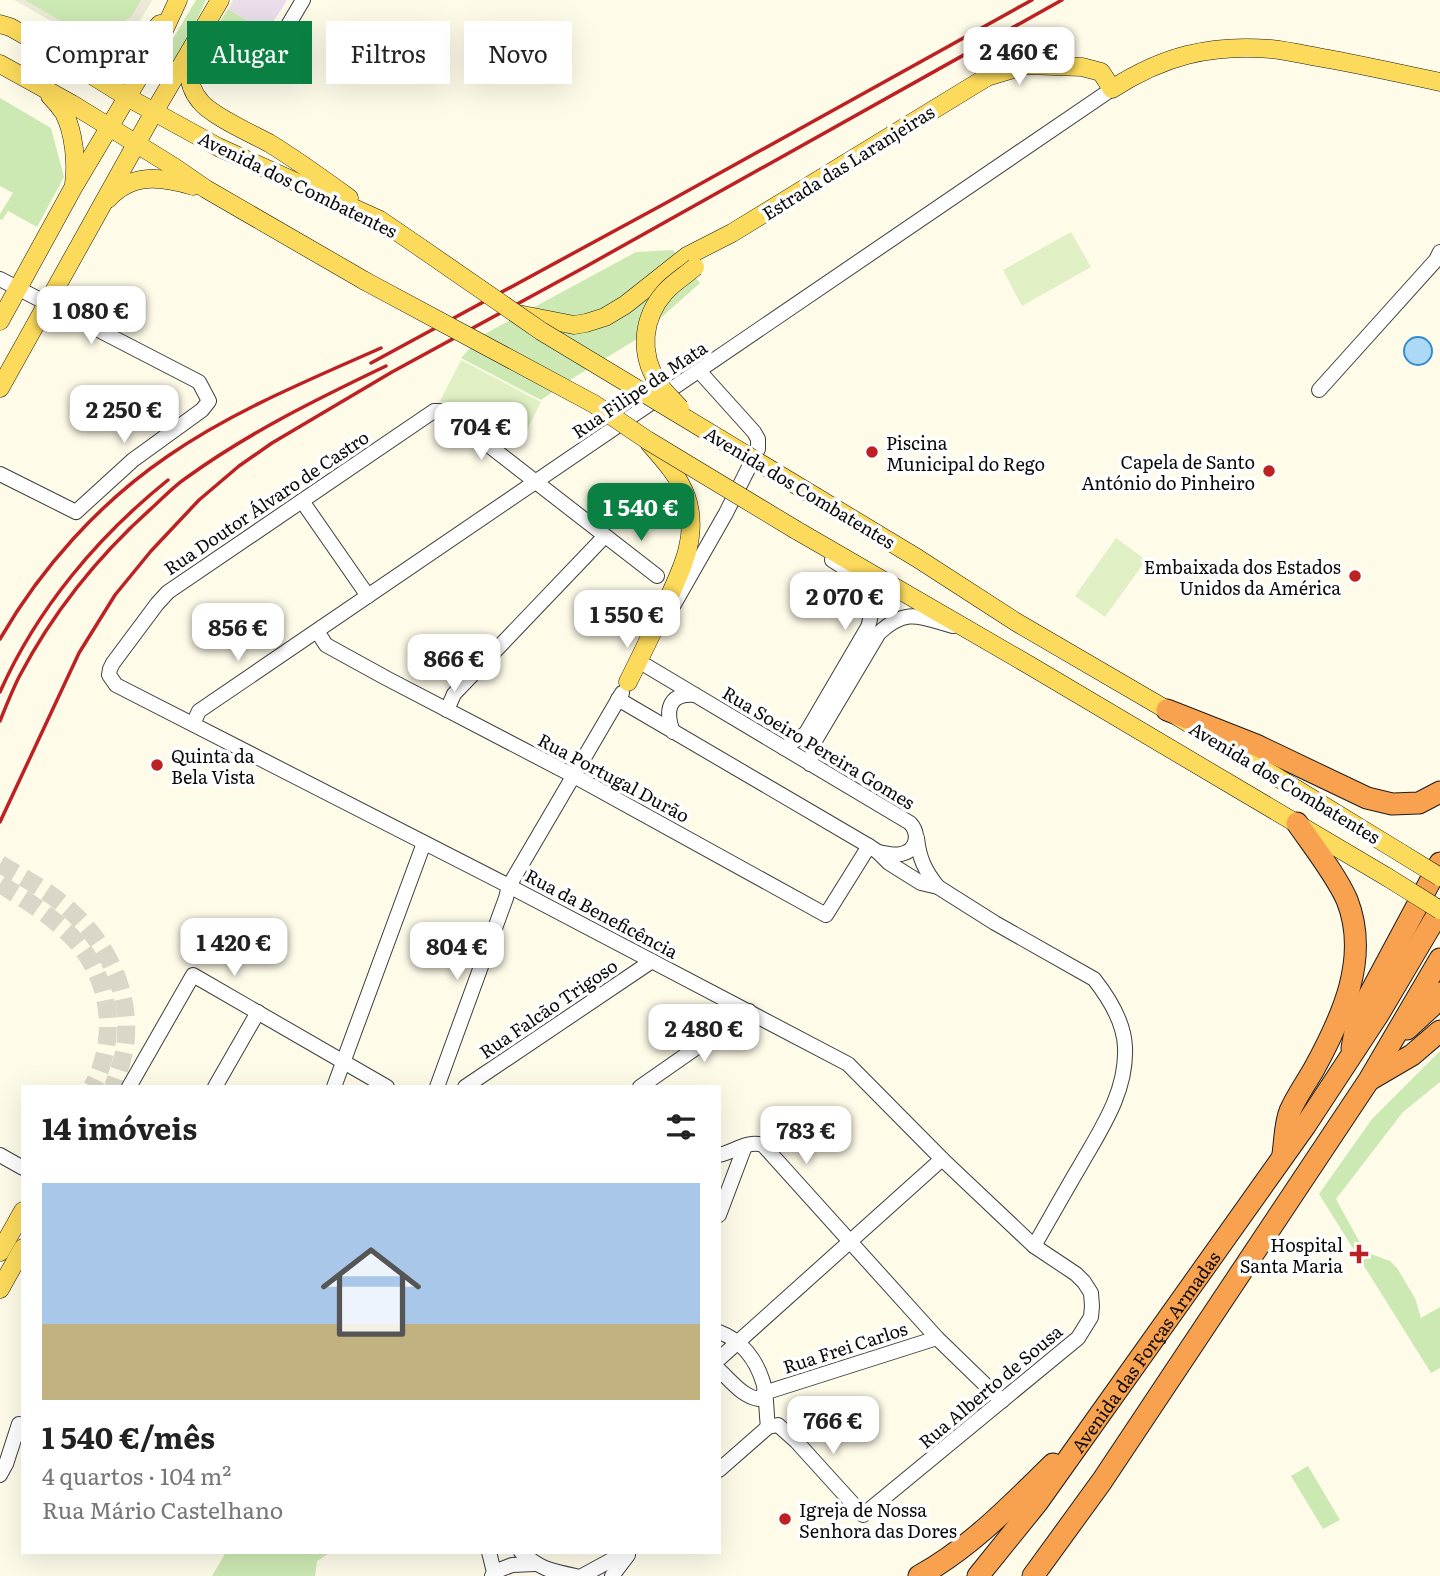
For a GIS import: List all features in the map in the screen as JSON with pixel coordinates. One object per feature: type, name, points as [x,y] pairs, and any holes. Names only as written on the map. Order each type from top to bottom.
[{"type":"highway","points":[[1167,710],[1256,745],[1367,798],[1391,804],[1419,803],[1440,792]]},
{"type":"highway","points":[[1283,1158],[1289,1113],[1329,1040],[1348,997],[1355,946],[1352,916],[1341,888],[1297,823]]},
{"type":"highway","points":[[1351,1057],[1358,1016],[1440,863]]},
{"type":"highway","name":"Avenida das Forças Armadas","points":[[978,1576],[1037,1503],[1283,1158],[1378,1015],[1440,910]]},
{"type":"highway","name":"Avenida das Forças Armadas","points":[[1033,1576],[1102,1481],[1369,1080],[1440,959]]},
{"type":"highway","points":[[1392,1042],[1430,1007],[1440,993]]},
{"type":"highway","points":[[1369,1080],[1412,1055],[1440,1031]]},
{"type":"highway","points":[[919,1576],[965,1546],[991,1524],[1092,1427]]},
{"type":"highway","points":[[1054,1576],[1102,1481]]},
{"type":"main road","points":[[208,21],[220,0]]},
{"type":"main road","points":[[161,21],[176,2]]},
{"type":"main road","points":[[0,321],[73,188],[154,52],[176,2]]},
{"type":"main road","points":[[3,23],[21,33]]},
{"type":"main road","points":[[1112,89],[1157,64],[1184,55],[1236,48],[1272,49],[1440,82]]},
{"type":"main road","points":[[0,388],[187,56]]},
{"type":"main road","points":[[0,64],[136,144],[206,189]]},
{"type":"main road","name":"Estrada das Laranjeiras","points":[[691,262],[732,233],[987,77],[1026,65],[1082,66],[1101,72],[1112,89]]},
{"type":"main road","name":"Avenida dos Combatentes","points":[[106,84],[218,147],[380,220],[541,331],[916,558],[1016,622],[1167,710],[1440,877]]},
{"type":"main road","points":[[191,84],[204,106],[270,144],[380,220]]},
{"type":"main road","points":[[43,88],[66,118],[76,164],[73,188]]},
{"type":"main road","points":[[103,205],[112,194],[123,187],[149,178],[167,179],[206,189]]},
{"type":"main road","name":"Avenida dos Combatentes","points":[[206,189],[365,281],[594,404],[647,440],[796,530],[1297,823],[1440,910]]},
{"type":"main road","points":[[516,313],[563,324],[595,321],[614,312],[691,262]]},
{"type":"main road","points":[[691,262],[653,308],[645,343],[651,369],[658,383],[691,422]]},
{"type":"main road","points":[[628,682],[682,571],[691,524],[687,498],[674,473],[647,440]]},
{"type":"main road","points":[[0,1252],[21,1215]]},
{"type":"main road","points":[[0,1289],[21,1252]]},
{"type":"street","points":[[290,21],[303,0]]},
{"type":"street","name":"Rua Filipe da Mata","points":[[193,724],[199,711],[1112,89]]},
{"type":"street","points":[[1319,390],[1436,260],[1440,252]]},
{"type":"street","points":[[0,279],[199,382],[209,401],[202,410],[133,460],[76,512],[0,474]]},
{"type":"street","points":[[438,1085],[509,886],[726,513],[758,449],[758,439],[754,432],[699,372]]},
{"type":"street","name":"Rua Doutor Álvaro de Castro","points":[[109,675],[113,663],[168,592],[437,410],[447,413],[536,483]]},
{"type":"street","points":[[536,483],[657,576]]},
{"type":"street","points":[[302,501],[368,596]]},
{"type":"street","points":[[784,748],[806,733],[869,626],[873,613],[872,598],[863,582],[823,554],[796,530]]},
{"type":"street","points":[[447,710],[454,694],[604,537]]},
{"type":"street","points":[[810,764],[816,740],[879,633],[889,623],[905,616],[917,616],[967,629]]},
{"type":"street","name":"Rua Portugal Durão","points":[[317,631],[326,645],[826,915],[874,849]]},
{"type":"street","name":"Rua Soeiro Pereira Gomes","points":[[640,662],[910,823],[915,829],[922,863],[937,887]]},
{"type":"street","name":"Rua da Beneficência","points":[[109,675],[116,685],[849,1064],[942,1159],[1034,1246]]},
{"type":"street","name":"Rua Soeiro Pereira Gomes","points":[[673,732],[668,715],[673,701],[687,694],[695,695]]},
{"type":"street","points":[[618,699],[874,849],[889,863],[922,883],[937,887],[1094,979],[1121,1026],[1125,1045],[1119,1091],[1103,1126],[1034,1246]]},
{"type":"street","name":"Rua Soeiro Pereira Gomes","points":[[874,849],[899,855],[914,845],[917,836]]},
{"type":"street","points":[[335,1085],[424,843]]},
{"type":"street","name":"Rua Falcão Trigoso","points":[[468,1085],[652,961]]},
{"type":"street","points":[[130,1085],[193,975],[384,1085]]},
{"type":"street","points":[[643,1085],[749,1011]]},
{"type":"street","points":[[216,1085],[258,1012]]},
{"type":"street","points":[[721,1155],[753,1143],[763,1145],[937,1338],[1002,1401]]},
{"type":"street","points":[[721,1209],[744,1146]]},
{"type":"street","points":[[0,1155],[21,1167]]},
{"type":"street","points":[[721,1357],[942,1159]]},
{"type":"street","name":"Rua Alberto de Sousa","points":[[768,1427],[778,1425],[785,1430],[863,1515],[1078,1338],[1091,1317],[1091,1293],[1076,1273],[1034,1246]]},
{"type":"street","points":[[721,1333],[738,1343],[755,1363],[763,1382],[768,1427],[721,1468]]},
{"type":"street","name":"Rua Frei Carlos","points":[[764,1393],[937,1338]]},
{"type":"street","points":[[721,1372],[749,1397],[759,1399],[764,1393]]},
{"type":"street","points":[[0,1449],[21,1421]]},
{"type":"street","points":[[0,1475],[21,1421]]},
{"type":"street","points":[[489,1554],[493,1574],[512,1566],[535,1564]]},
{"type":"street","points":[[523,1554],[535,1564],[553,1572],[576,1576]]},
{"type":"street","points":[[582,1576],[624,1554]]},
{"type":"street","points":[[612,1576],[627,1554]]},
{"type":"shaded area","points":[[15,0],[25,0],[61,21],[51,21]]},
{"type":"shaded area","points":[[141,0],[152,0],[140,20],[124,21],[132,16]]},
{"type":"shaded area","points":[[233,0],[287,0],[274,21],[248,21],[228,9]]},
{"type":"green space","points":[[15,0],[152,0],[139,21],[51,21]]},
{"type":"green space","points":[[196,0],[206,0],[196,21],[187,21],[187,40],[173,67],[173,39]]},
{"type":"green space","points":[[228,9],[248,21],[220,21]]},
{"type":"green space","points":[[0,98],[51,128],[64,177],[37,227],[8,211],[2,220],[0,219],[0,214],[13,193],[0,186]]},
{"type":"green space","points":[[1071,232],[1091,267],[1022,306],[1003,270]]},
{"type":"green space","points":[[673,250],[700,283],[637,339],[541,400],[461,358],[481,336],[636,252]]},
{"type":"green space","points":[[461,360],[541,402],[518,447],[440,401]]},
{"type":"green space","points":[[1116,538],[1146,560],[1105,617],[1075,596]]},
{"type":"green space","points":[[1440,1051],[1440,1082],[1403,1112],[1336,1199],[1365,1252],[1390,1261],[1397,1268],[1415,1298],[1421,1318],[1440,1307],[1440,1368],[1431,1373],[1319,1194],[1372,1119]]},
{"type":"green space","points":[[1308,1466],[1340,1520],[1323,1529],[1291,1476]]},
{"type":"green space","points":[[225,1554],[328,1554],[317,1561],[315,1576],[212,1576]]},
{"type":"water","points":[[1418,337],[1428,341],[1432,351],[1428,361],[1418,365],[1408,361],[1404,351],[1408,341]]},
{"type":"tunnel","points":[[0,864],[42,889],[77,917],[104,951],[114,970],[125,1012],[126,1042],[114,1085]]},
{"type":"tunnel","points":[[0,884],[65,930],[86,954],[96,971],[107,1009],[108,1029],[106,1049],[93,1085]]},
{"type":"railway","points":[[371,363],[1032,0]]},
{"type":"railway","points":[[0,822],[79,653],[115,595],[151,551],[199,500],[239,466],[272,443],[392,372],[1062,0]]},
{"type":"railway","points":[[0,639],[53,562],[95,516],[143,474],[193,440],[245,410],[381,348]]},
{"type":"railway","points":[[0,721],[32,653],[62,607],[134,524],[182,481],[258,431],[386,366]]},
{"type":"railway","points":[[0,692],[32,632],[71,576],[117,526],[168,480]]},
{"type":"place","name":"Piscina Municipal do Rego","points":[[872,452]]},
{"type":"place","name":"Capela de Santo António do Pinheiro","points":[[1269,471]]},
{"type":"place","name":"Embaixada dos Estados Unidos da América","points":[[1355,576]]},
{"type":"place","name":"Quinta da Bela Vista","points":[[157,765]]},
{"type":"place","name":"Hospital Santa Maria","points":[[1359,1254]]},
{"type":"place","name":"Igreja de Nossa Senhora das Dores","points":[[785,1519]]}]
